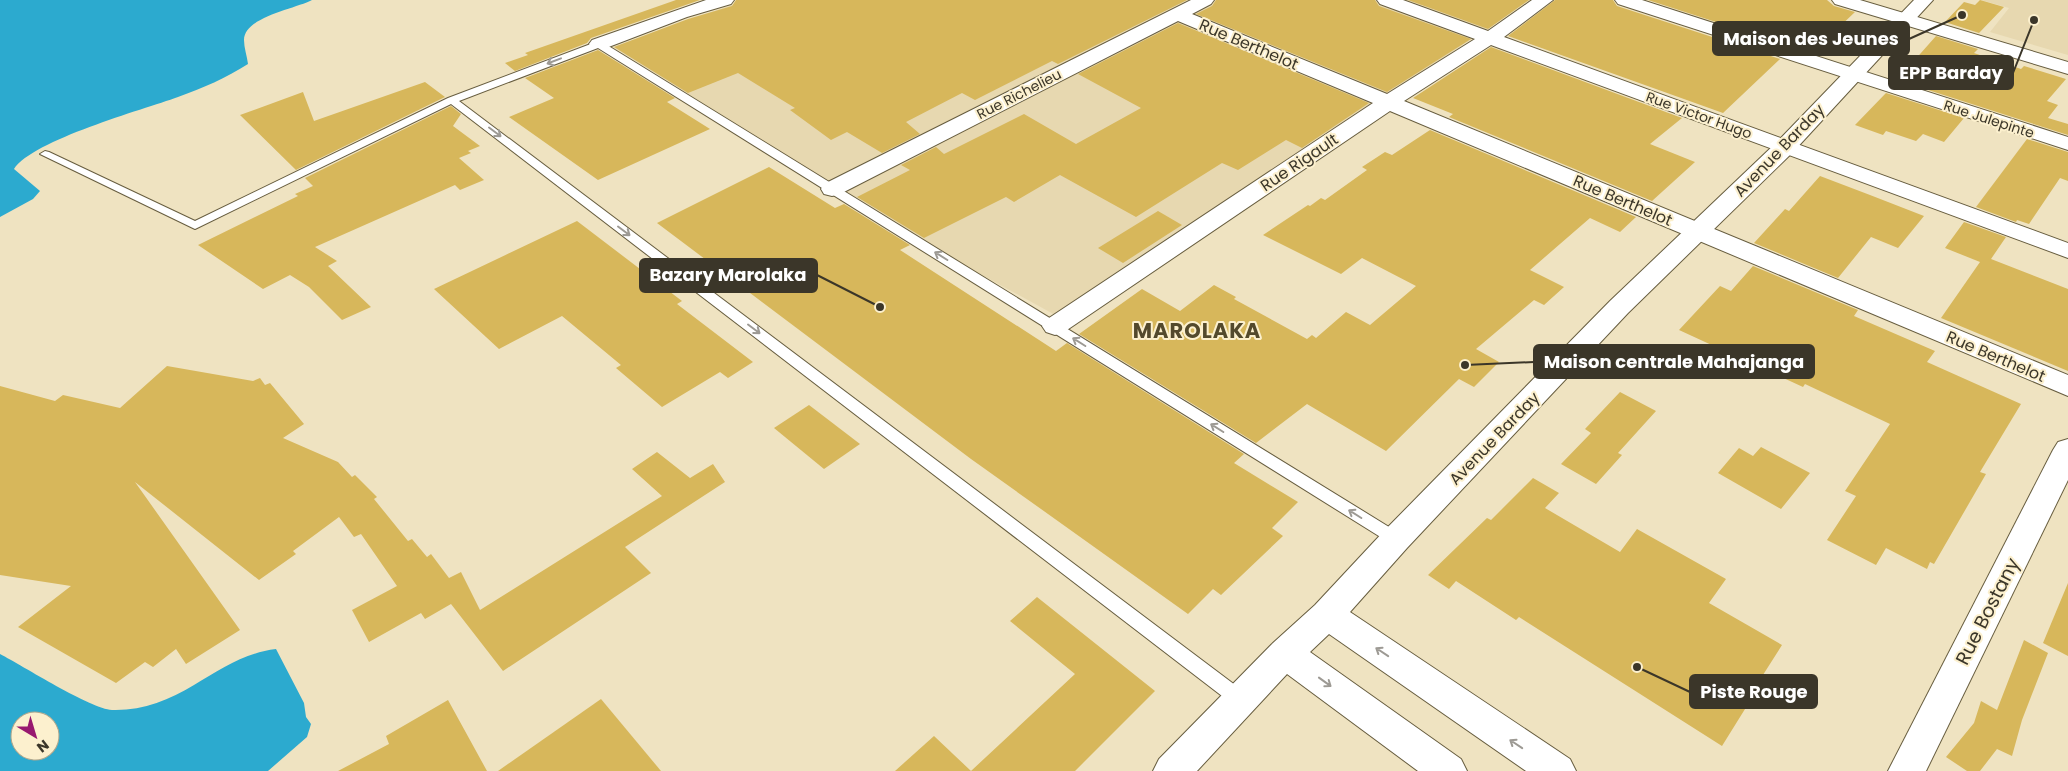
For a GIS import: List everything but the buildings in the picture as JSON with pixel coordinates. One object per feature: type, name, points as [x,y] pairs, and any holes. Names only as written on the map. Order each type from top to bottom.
[{"type":"street","points":[[599,44],[681,13],[725,0]]},
{"type":"street","name":"Rue Richelieu","points":[[832,188],[1205,0]]},
{"type":"street","name":"Rue Victor Hugo","points":[[1386,0],[2068,251]]},
{"type":"street","name":"Rue Rigault","points":[[1054,326],[1389,102],[1490,38],[1544,0]]},
{"type":"street","name":"Rue Julepinte","points":[[1624,0],[2068,144]]},
{"type":"street","points":[[1842,0],[2068,68]]},
{"type":"street","name":"Avenue Barday","points":[[1172,771],[1285,653],[1327,615],[1396,539],[1619,307],[1785,147],[1924,0]]},
{"type":"street","name":"Rue Berthelot","points":[[1177,14],[2068,386]]},
{"type":"street","name":"Rue Bostany","points":[[1906,771],[2068,450]]},
{"type":"street","points":[[1327,615],[1557,771]]},
{"type":"street","points":[[1285,653],[1448,771]]},
{"type":"lane","points":[[45,154],[195,225],[452,100],[599,44],[1396,539]]},
{"type":"lane","points":[[452,100],[1241,700]]},
{"type":"shaded area","points":[[745,0],[1530,0],[1057,316],[942,253],[613,47]]},
{"type":"shaded area","points":[[1981,0],[2068,0],[2068,55],[1990,32],[2009,8]]},
{"type":"water","points":[[0,0],[312,0],[272,15],[252,25],[246,32],[244,40],[248,64],[231,74],[187,94],[65,137],[25,158],[14,169],[40,191],[33,199],[0,217]]},
{"type":"water","points":[[276,649],[304,703],[306,717],[311,724],[307,737],[268,771],[0,771],[0,654],[89,703],[102,708],[123,710],[155,704],[165,700],[233,662],[253,654]]},
{"type":"place","name":"Maison des Jeunes","points":[[1962,15]]},
{"type":"place","name":"EPP Barday","points":[[2034,20]]},
{"type":"place","name":"Bazary Marolaka","points":[[880,307]]},
{"type":"place","name":"Maison centrale Mahajanga","points":[[1465,365]]},
{"type":"place","name":"Piste Rouge","points":[[1637,667]]},
{"type":"district","name":"MAROLAKA","points":[[1197,331]]}]
